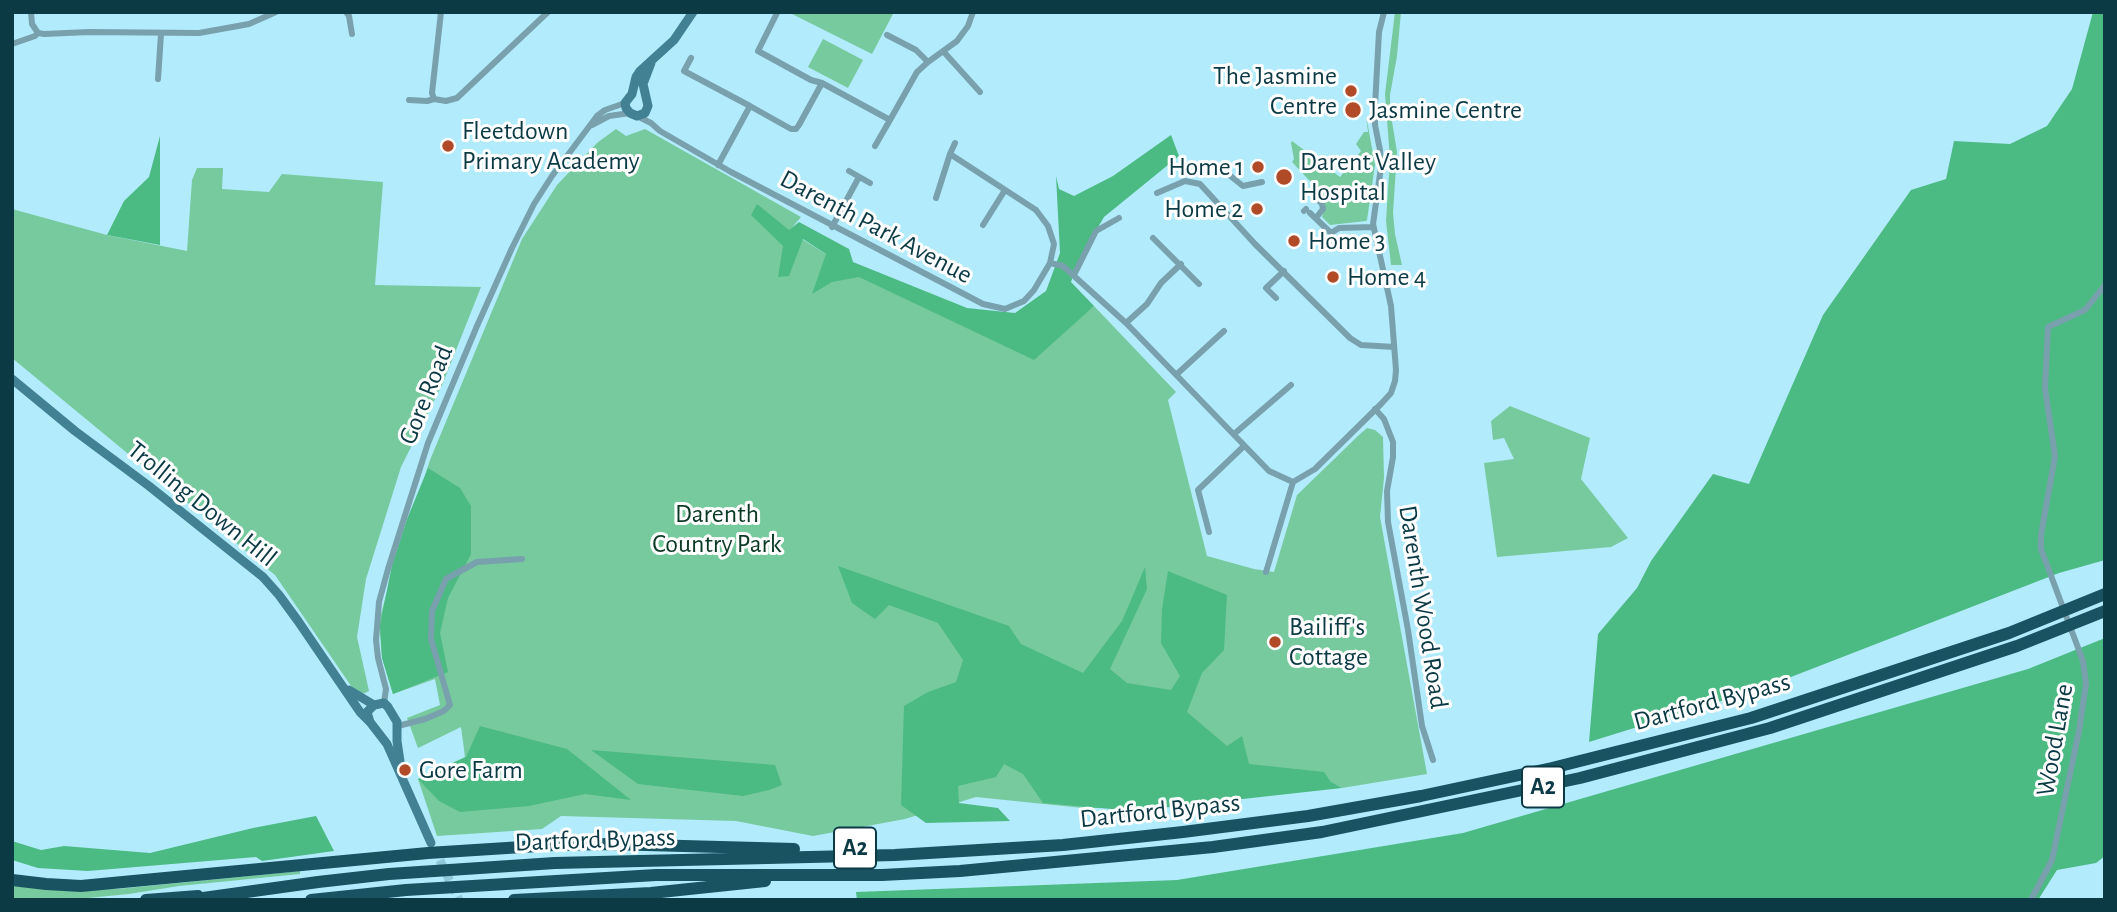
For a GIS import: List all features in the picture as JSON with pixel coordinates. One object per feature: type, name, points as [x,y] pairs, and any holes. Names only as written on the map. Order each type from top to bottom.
[{"type":"highway","name":"Dartford Bypass","points":[[189,900],[318,882],[440,870],[581,862],[922,853],[1063,845],[1308,816],[1421,796],[1552,768],[1751,718],[2009,633],[2105,594]]},
{"type":"highway","name":"Dartford Bypass","points":[[315,899],[581,878],[656,875],[882,875],[960,871],[1213,847],[1322,832],[1635,765],[1770,728],[2017,646],[2105,611]]},
{"type":"highway","name":"A2","points":[[12,880],[81,886],[472,849],[579,844],[819,848],[1130,836]]},
{"type":"highway","name":"A2","points":[[514,900],[652,893],[804,876]]},
{"type":"highway","points":[[146,900],[226,894]]},
{"type":"main road","points":[[651,63],[643,84],[647,110],[633,114],[625,103],[632,94],[636,77],[674,40],[693,12]]},
{"type":"main road","points":[[632,94],[640,93],[647,99]]},
{"type":"main road","name":"Trolling Down Hill","points":[[12,379],[263,577],[279,595],[360,712],[384,738],[402,775]]},
{"type":"main road","name":"Trolling Down Hill","points":[[342,684],[357,696],[379,704]]},
{"type":"main road","points":[[370,722],[367,712],[379,704],[391,711],[397,729],[402,775],[431,844]]},
{"type":"main road","points":[[384,738],[393,736],[397,729]]},
{"type":"street","points":[[31,12],[32,24],[38,33],[44,34],[219,31],[276,12]]},
{"type":"street","points":[[346,12],[352,34]]},
{"type":"street","points":[[434,99],[432,93],[441,12]]},
{"type":"street","points":[[409,100],[448,101],[459,96],[548,12]]},
{"type":"street","points":[[875,146],[915,75],[960,38],[973,12]]},
{"type":"street","points":[[1266,572],[1293,482],[1316,469],[1387,398],[1393,386],[1396,371],[1391,304],[1373,227],[1381,167],[1375,104],[1379,32],[1384,12]]},
{"type":"street","points":[[777,13],[758,51],[890,120]]},
{"type":"street","points":[[12,44],[35,37],[38,33]]},
{"type":"street","points":[[158,79],[161,34]]},
{"type":"street","points":[[887,34],[916,50],[928,62]]},
{"type":"street","points":[[943,51],[980,92]]},
{"type":"street","points":[[691,58],[684,71],[795,129],[800,125],[822,83]]},
{"type":"street","name":"Gore Road","points":[[379,704],[386,688],[376,640],[378,608],[421,461],[471,339],[524,223],[552,176],[597,116],[625,103]]},
{"type":"street","points":[[718,164],[750,106]]},
{"type":"street","points":[[647,110],[651,123]]},
{"type":"street","points":[[590,127],[609,116],[633,114]]},
{"type":"street","name":"Darenth Park Avenue","points":[[633,114],[832,227],[983,304],[1005,309],[1024,300],[1034,290],[1050,263]]},
{"type":"street","points":[[936,198],[955,143]]},
{"type":"street","points":[[950,153],[1036,209],[1048,226],[1054,244],[1050,263],[1063,266],[1126,323],[1269,471],[1293,482]]},
{"type":"street","points":[[849,172],[870,183]]},
{"type":"street","points":[[1228,174],[1243,186],[1262,182]]},
{"type":"street","points":[[832,227],[859,177]]},
{"type":"street","points":[[1157,193],[1185,181],[1200,184],[1255,244],[1358,344],[1394,347]]},
{"type":"street","points":[[983,225],[1005,190]]},
{"type":"street","points":[[1318,200],[1323,208],[1309,213],[1332,236],[1342,228],[1373,227]]},
{"type":"street","points":[[1074,275],[1097,231],[1119,218]]},
{"type":"street","points":[[1153,238],[1199,284]]},
{"type":"street","points":[[1126,323],[1147,304],[1161,283],[1181,264]]},
{"type":"street","points":[[1276,298],[1266,288],[1284,271]]},
{"type":"street","name":"Wood Lane","points":[[2031,900],[2052,860],[2079,731],[2086,680],[2085,665],[2040,550],[2055,456],[2045,388],[2048,327],[2085,310],[2105,285]]},
{"type":"street","points":[[1177,374],[1224,331]]},
{"type":"street","points":[[1234,433],[1291,386]]},
{"type":"street","name":"Darenth Wood Road","points":[[1375,409],[1384,419],[1393,442],[1387,515],[1422,726],[1433,761]]},
{"type":"street","points":[[1209,533],[1198,490],[1244,446]]},
{"type":"street","points":[[397,729],[425,719],[450,705],[431,639],[432,611],[446,579],[477,562],[522,559]]},
{"type":"green space","points":[[788,12],[894,12],[872,54]]},
{"type":"green space","points":[[1395,12],[1401,12],[1390,109],[1397,152],[1393,213],[1402,265],[1391,265],[1386,221],[1390,159],[1385,94]]},
{"type":"green space","points":[[2093,12],[2105,12],[2105,560],[2059,573],[1760,689],[1589,742],[1598,634],[1637,588],[1651,561],[1713,474],[1749,484],[1823,315],[1911,190],[1946,179],[1954,141],[2010,144],[2047,126],[2072,89]]},
{"type":"green space","points":[[823,39],[863,60],[848,88],[808,67]]},
{"type":"green space","points":[[1366,115],[1375,165],[1367,220],[1330,225],[1322,217],[1325,208],[1321,198],[1323,195],[1292,162],[1294,159],[1291,143],[1292,141],[1340,177],[1361,151],[1356,144],[1364,132],[1368,132]]},
{"type":"green space","name":"Darenth Country Park","points":[[616,129],[626,136],[645,129],[801,217],[789,231],[845,266],[1033,357],[1094,306],[1176,392],[1168,400],[1207,556],[1274,572],[1297,495],[1367,428],[1375,430],[1383,437],[1384,478],[1380,517],[1427,774],[1342,788],[1330,781],[1130,808],[1083,808],[976,797],[905,819],[813,836],[736,821],[561,816],[542,829],[437,836],[418,779],[465,757],[461,727],[418,748],[407,718],[440,705],[435,679],[393,694],[382,658],[379,622],[430,460],[522,239],[557,185],[597,143]]},
{"type":"green space","points":[[1171,135],[1179,156],[1104,217],[1077,264],[1071,282],[1094,306],[1034,360],[859,277],[832,282],[812,294],[826,254],[803,239],[789,276],[778,277],[783,246],[751,215],[757,204],[789,230],[799,222],[849,249],[853,262],[967,308],[1015,313],[1046,291],[1060,253],[1056,176],[1059,189],[1074,196],[1113,176]]},
{"type":"green space","points":[[160,136],[160,245],[107,235],[124,201],[149,177]]},
{"type":"green space","points":[[197,168],[223,168],[222,189],[269,192],[282,174],[383,182],[375,285],[481,287],[443,383],[401,467],[366,579],[357,637],[369,691],[358,696],[275,575],[12,358],[12,209],[107,235],[187,251],[192,180]]},
{"type":"green space","points":[[1510,406],[1590,438],[1581,479],[1628,538],[1611,547],[1497,557],[1484,463],[1514,459],[1504,438],[1493,440],[1491,421]]},
{"type":"green space","points":[[428,468],[460,488],[471,506],[471,554],[448,598],[440,633],[448,672],[393,694],[382,658],[380,625],[392,565]]},
{"type":"green space","points":[[838,566],[1009,626],[1021,644],[1083,673],[1122,621],[1145,567],[1147,589],[1110,669],[1127,683],[1171,690],[1180,676],[1161,643],[1162,609],[1168,571],[1227,595],[1224,650],[1202,673],[1187,712],[1227,746],[1242,736],[1249,764],[1324,772],[1330,781],[1342,788],[1134,811],[1043,803],[1023,774],[1004,764],[996,777],[958,786],[959,803],[998,808],[1010,821],[926,823],[901,805],[904,706],[928,692],[956,682],[963,660],[938,623],[889,605],[875,619],[852,603]]},
{"type":"green space","points":[[2105,638],[2105,856],[2096,863],[2057,870],[2038,900],[857,900],[856,892],[1177,880],[1463,833],[2028,669]]},
{"type":"green space","points":[[480,726],[567,749],[631,800],[585,794],[529,806],[460,812],[439,801],[418,779],[466,757]]},
{"type":"green space","points":[[591,750],[775,765],[782,785],[743,796],[638,784]]},
{"type":"green space","points":[[316,816],[334,851],[262,861],[256,857],[88,871],[38,868],[12,860],[12,841],[41,850],[64,846],[150,853]]},
{"type":"green space","points":[[300,871],[300,874],[179,886],[129,894],[67,900],[12,900],[12,886],[58,890],[117,889]]},
{"type":"tunnel","points":[[434,848],[459,900]]},
{"type":"place","name":"The Jasmine Centre","points":[[1351,91]]},
{"type":"place","name":"Jasmine Centre","points":[[1353,110]]},
{"type":"place","name":"Fleetdown Primary Academy","points":[[448,146]]},
{"type":"place","name":"Home 1","points":[[1258,167]]},
{"type":"place","name":"Darent Valley Hospital","points":[[1284,177]]},
{"type":"place","name":"Home 2","points":[[1257,209]]},
{"type":"place","name":"Home 3","points":[[1294,241]]},
{"type":"place","name":"Home 4","points":[[1333,277]]},
{"type":"place","name":"Bailiff's Cottage","points":[[1275,642]]},
{"type":"place","name":"Gore Farm","points":[[405,770]]}]
